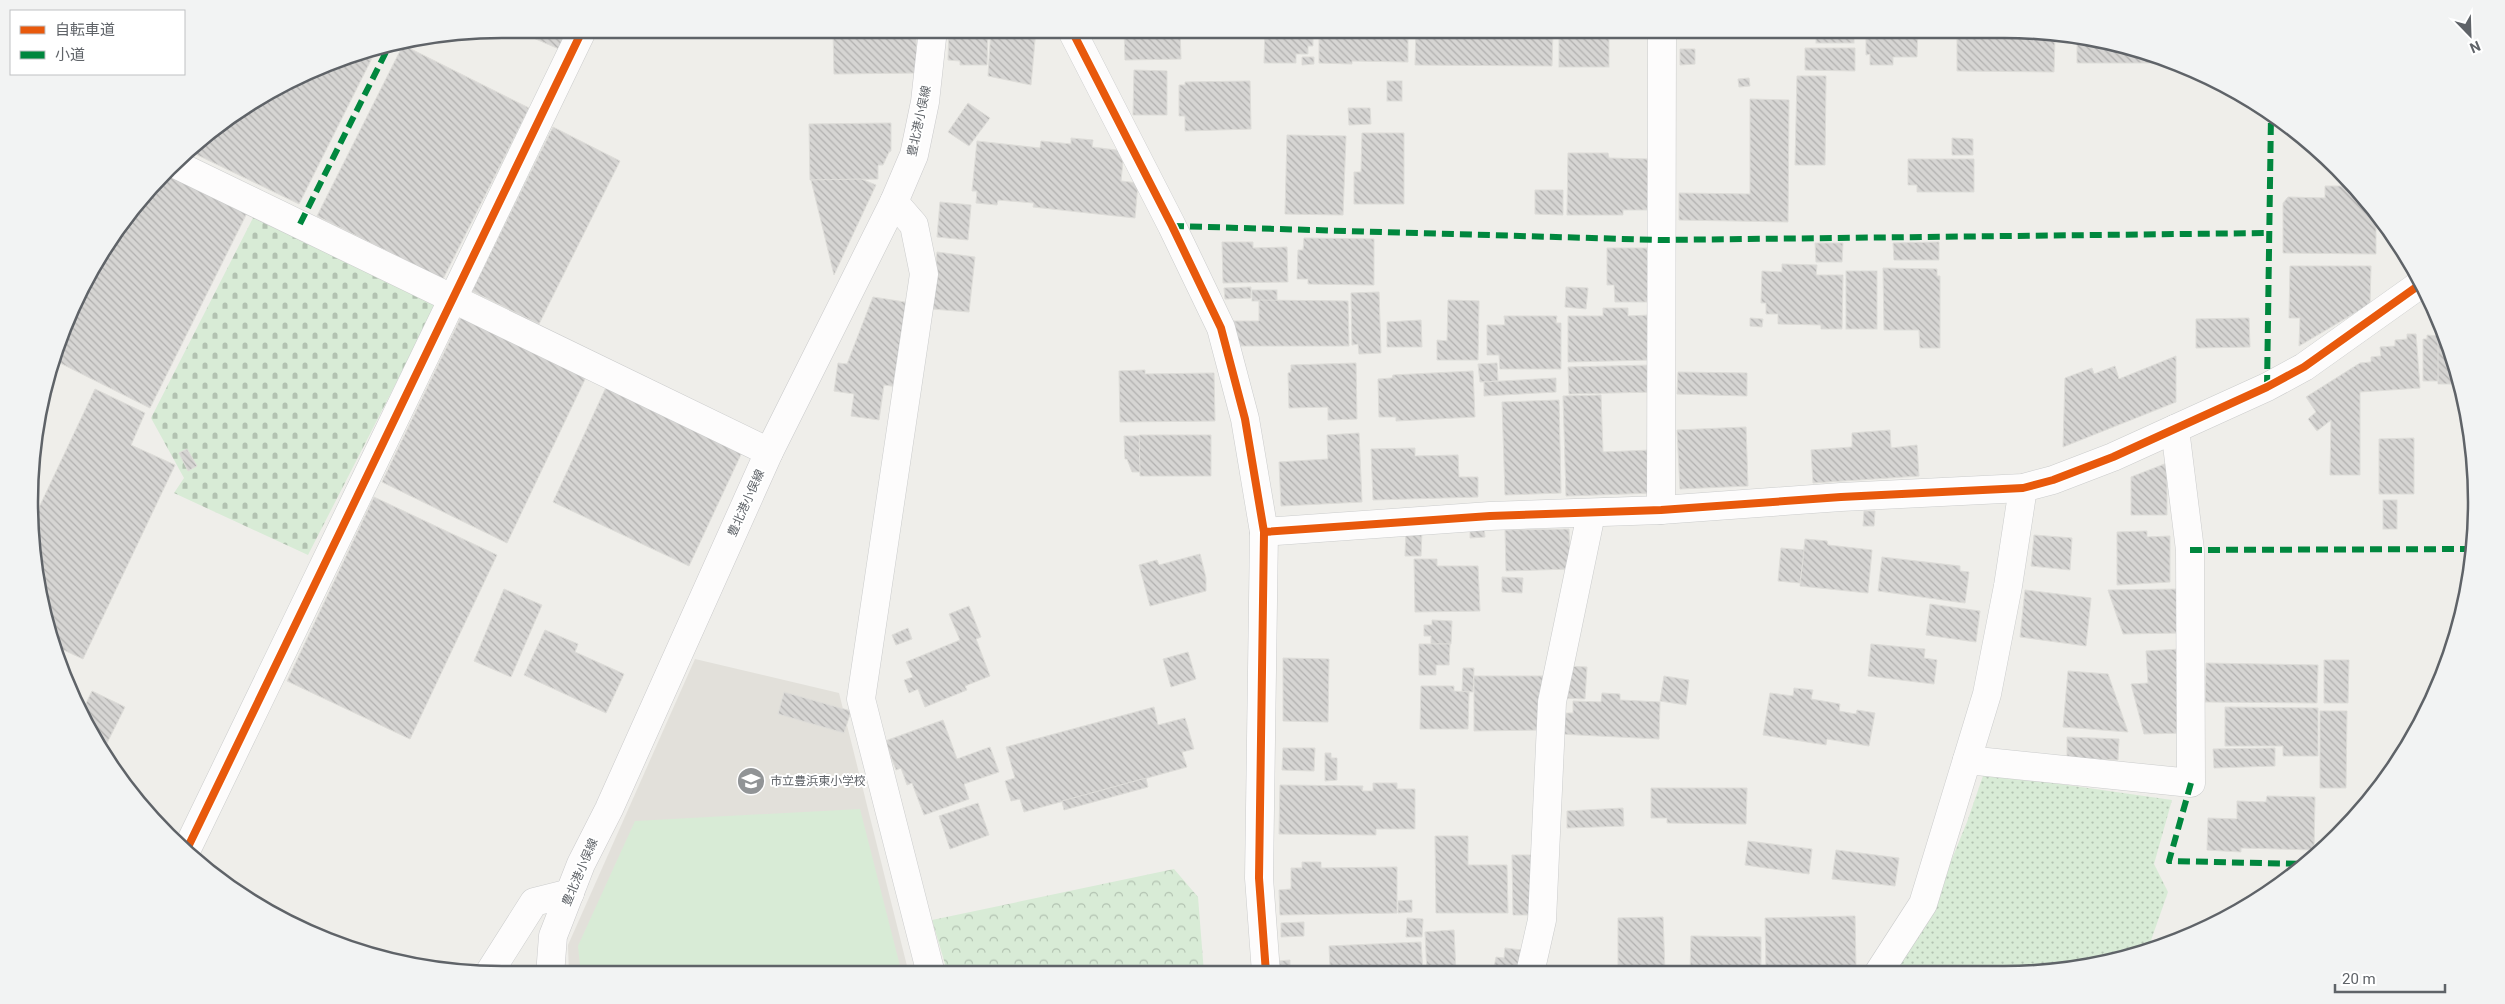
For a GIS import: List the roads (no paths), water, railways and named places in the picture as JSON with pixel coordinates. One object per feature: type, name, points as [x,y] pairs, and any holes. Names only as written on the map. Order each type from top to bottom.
[{"type":"street","points":[[189,844],[579,38]]},
{"type":"street","name":"豊北港小俣線","points":[[551,966],[553,936],[581,864],[609,809],[769,452],[894,202],[914,155],[925,102],[932,38]]},
{"type":"street","points":[[1076,38],[1172,226],[1221,328],[1245,419],[1264,532],[1259,878],[1265,966]]},
{"type":"street","points":[[1661,510],[1662,38]]},
{"type":"street","points":[[182,167],[769,452]]},
{"type":"street","points":[[894,202],[914,225],[924,274],[861,699],[929,966]]},
{"type":"street","points":[[1264,532],[1490,516],[1592,514],[1841,497],[2023,488],[2053,480],[2267,388],[2304,367],[2415,288]]},
{"type":"street","points":[[1967,760],[2191,783],[2190,550],[2175,429]]},
{"type":"street","points":[[1883,966],[1923,904],[1987,694],[2008,586],[2023,488]]},
{"type":"street","points":[[1531,966],[1542,920],[1552,702],[1592,514]]},
{"type":"street","points":[[493,966],[534,902],[570,893]]},
{"type":"place","name":"市立豊浜東小学校","points":[[751,781]]}]
